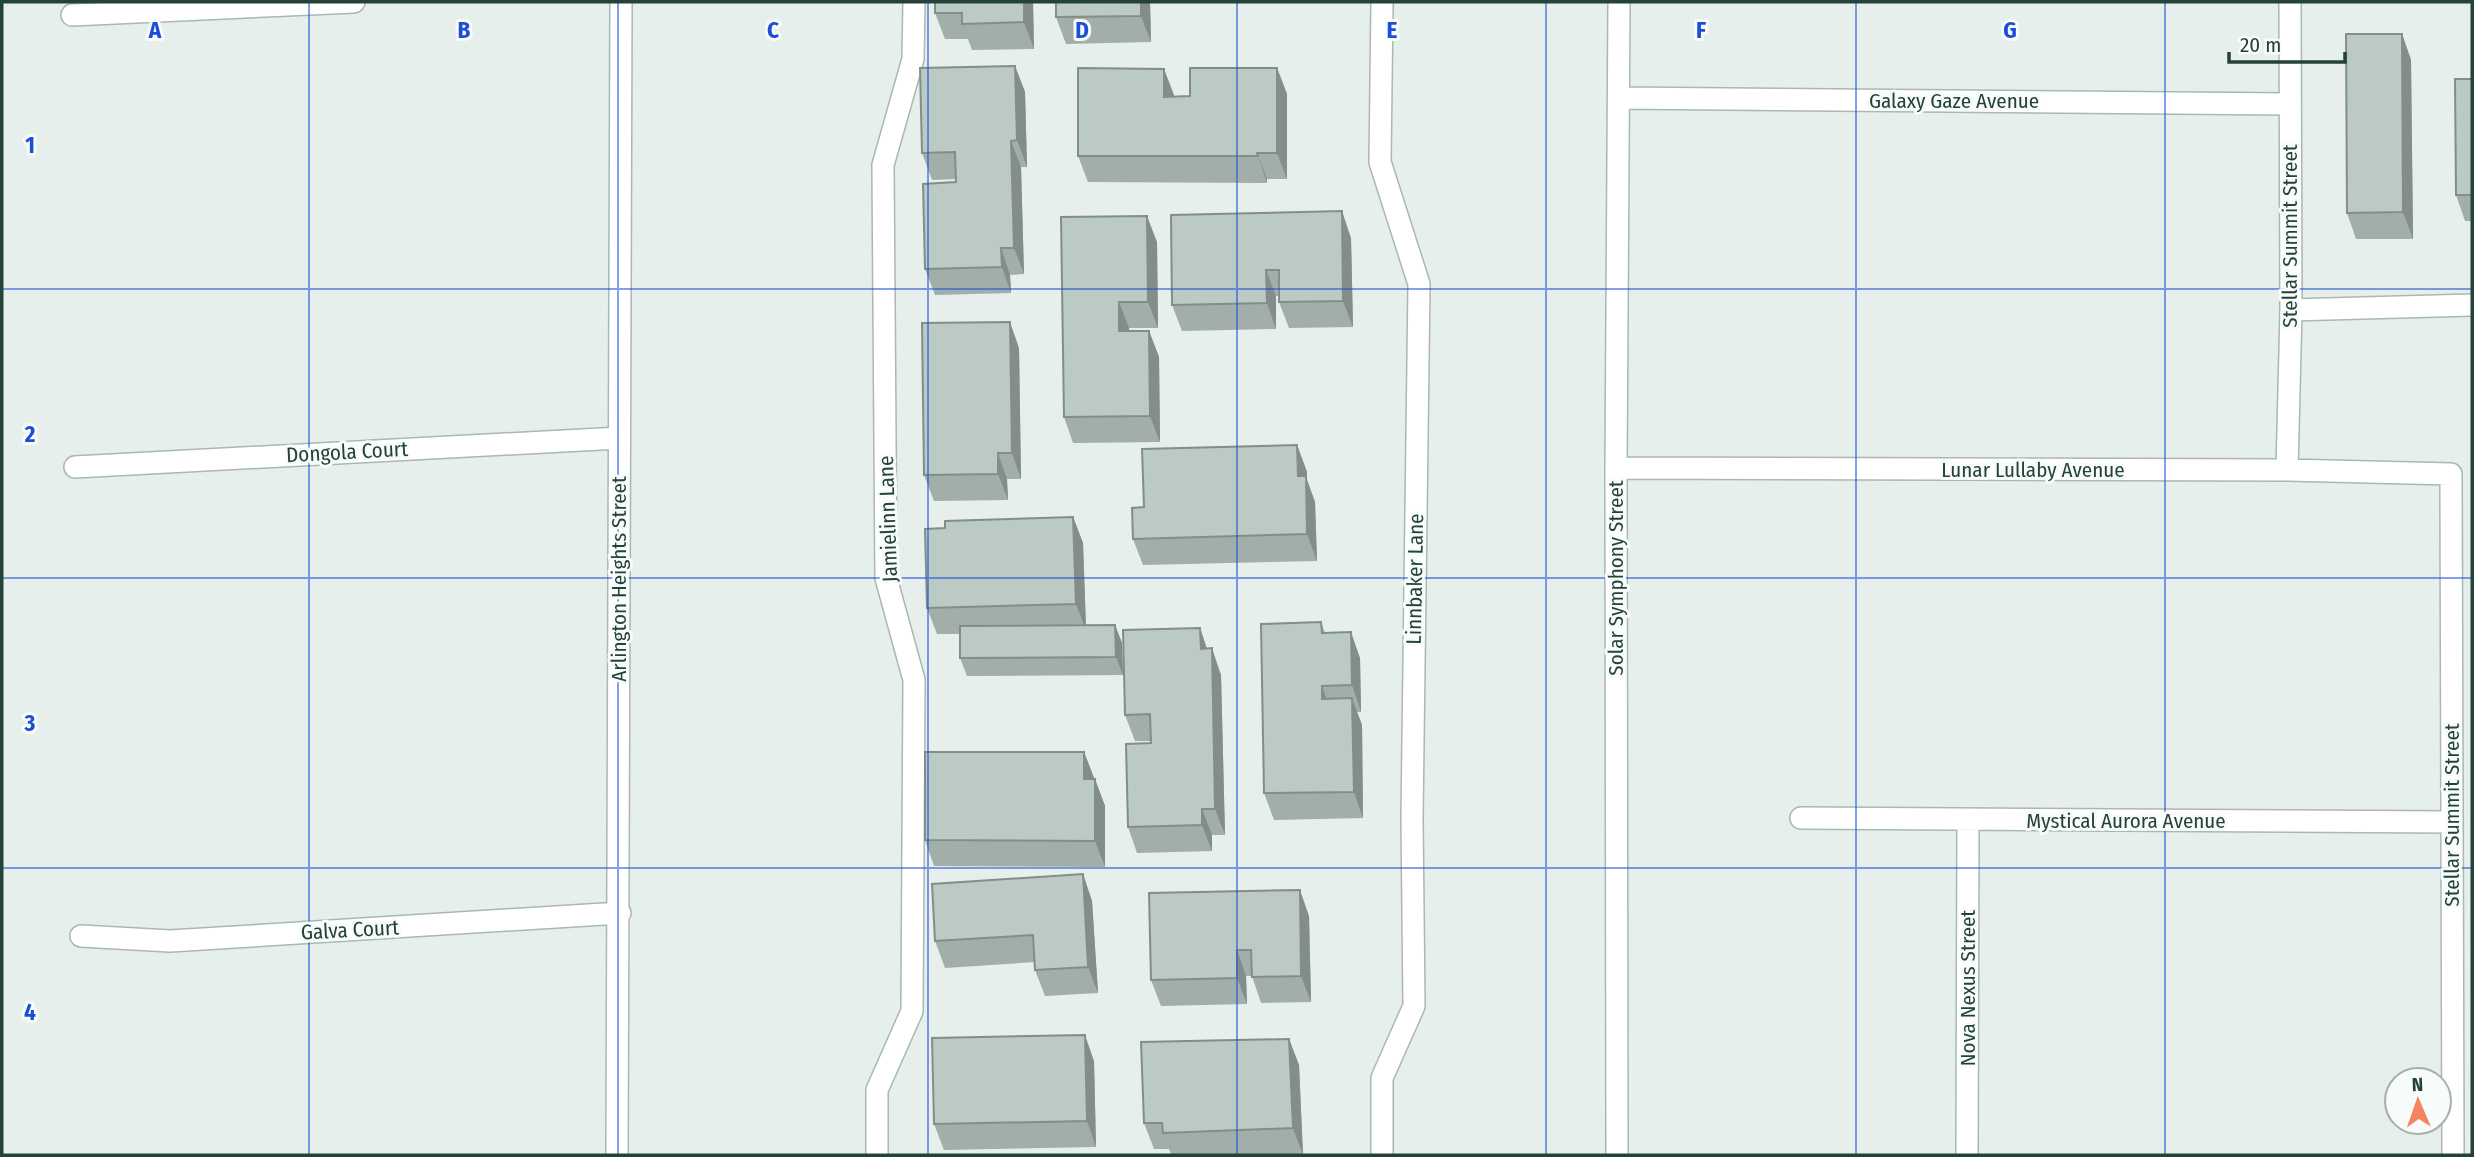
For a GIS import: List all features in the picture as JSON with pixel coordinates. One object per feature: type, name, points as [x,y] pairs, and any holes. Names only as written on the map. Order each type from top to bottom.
[{"type":"street","points":[[72,15],[354,2]]},
{"type":"street","name":"Arlington Heights Street","points":[[617,1155],[620,913],[621,2]]},
{"type":"street","name":"Jamielinn Lane","points":[[877,1155],[877,1090],[912,1010],[914,680],[886,578],[883,164],[913,59],[914,2]]},
{"type":"street","name":"Linnbaker Lane","points":[[1382,2],[1380,162],[1419,284],[1412,818],[1414,1006],[1382,1078],[1382,1155]]},
{"type":"street","name":"Solar Symphony Street","points":[[1617,1155],[1616,468],[1619,2]]},
{"type":"street","name":"Stellar Summit Street","points":[[2287,470],[2291,310],[2288,104],[2290,2]]},
{"type":"street","name":"Galaxy Gaze Avenue","points":[[1620,98],[2288,104]]},
{"type":"street","points":[[2291,310],[2472,304]]},
{"type":"street","name":"Dongola Court","points":[[75,467],[619,438]]},
{"type":"street","name":"Lunar Lullaby Avenue","points":[[1616,468],[2287,470],[2451,474]]},
{"type":"street","name":"Stellar Summit Street","points":[[2451,474],[2453,1155]]},
{"type":"street","name":"Mystical Aurora Avenue","points":[[1801,818],[2452,822]]},
{"type":"street","name":"Nova Nexus Street","points":[[1967,1155],[1968,820]]},
{"type":"street","name":"Galva Court","points":[[81,936],[170,941],[620,913]]},
{"type":"building","points":[[935,2],[1024,2],[1024,22],[962,24],[962,13],[935,13]]},
{"type":"building","points":[[1056,2],[1141,2],[1141,16],[1056,17]]},
{"type":"building","points":[[2346,34],[2402,34],[2403,212],[2347,213]]},
{"type":"building","points":[[1015,66],[1017,140],[1011,141],[1014,248],[1001,248],[1002,267],[925,269],[923,184],[956,182],[955,152],[922,153],[920,68]]},
{"type":"building","points":[[1078,68],[1164,69],[1164,97],[1190,96],[1190,68],[1277,68],[1277,153],[1257,153],[1258,156],[1078,156]]},
{"type":"building","points":[[2455,79],[2472,79],[2472,195],[2456,195]]},
{"type":"building","points":[[1342,211],[1343,301],[1279,302],[1279,270],[1266,270],[1267,303],[1172,305],[1171,215]]},
{"type":"building","points":[[1147,216],[1148,302],[1119,302],[1119,331],[1149,331],[1150,416],[1064,417],[1061,217]]},
{"type":"building","points":[[1010,322],[1012,453],[998,453],[998,474],[924,475],[922,323]]},
{"type":"building","points":[[1297,445],[1298,476],[1306,476],[1307,534],[1133,539],[1132,508],[1144,507],[1142,449]]},
{"type":"building","points":[[1073,517],[1076,604],[927,608],[925,529],[945,528],[945,521]]},
{"type":"building","points":[[1321,622],[1322,633],[1351,632],[1352,685],[1322,686],[1322,699],[1352,698],[1354,792],[1264,793],[1261,624]]},
{"type":"building","points":[[1115,625],[1116,657],[960,658],[960,626]]},
{"type":"building","points":[[1200,628],[1201,649],[1212,648],[1215,809],[1202,809],[1202,825],[1128,827],[1126,744],[1151,743],[1150,714],[1125,715],[1123,630]]},
{"type":"building","points":[[925,752],[1084,752],[1084,779],[1095,779],[1095,841],[925,840]]},
{"type":"building","points":[[1083,874],[1088,967],[1035,970],[1033,935],[935,941],[932,884]]},
{"type":"building","points":[[1300,890],[1301,976],[1252,977],[1251,950],[1237,950],[1237,978],[1151,980],[1149,893]]},
{"type":"building","points":[[1085,1035],[1087,1121],[934,1124],[932,1038]]},
{"type":"building","points":[[1289,1039],[1293,1128],[1163,1133],[1162,1123],[1144,1123],[1141,1042]]}]
